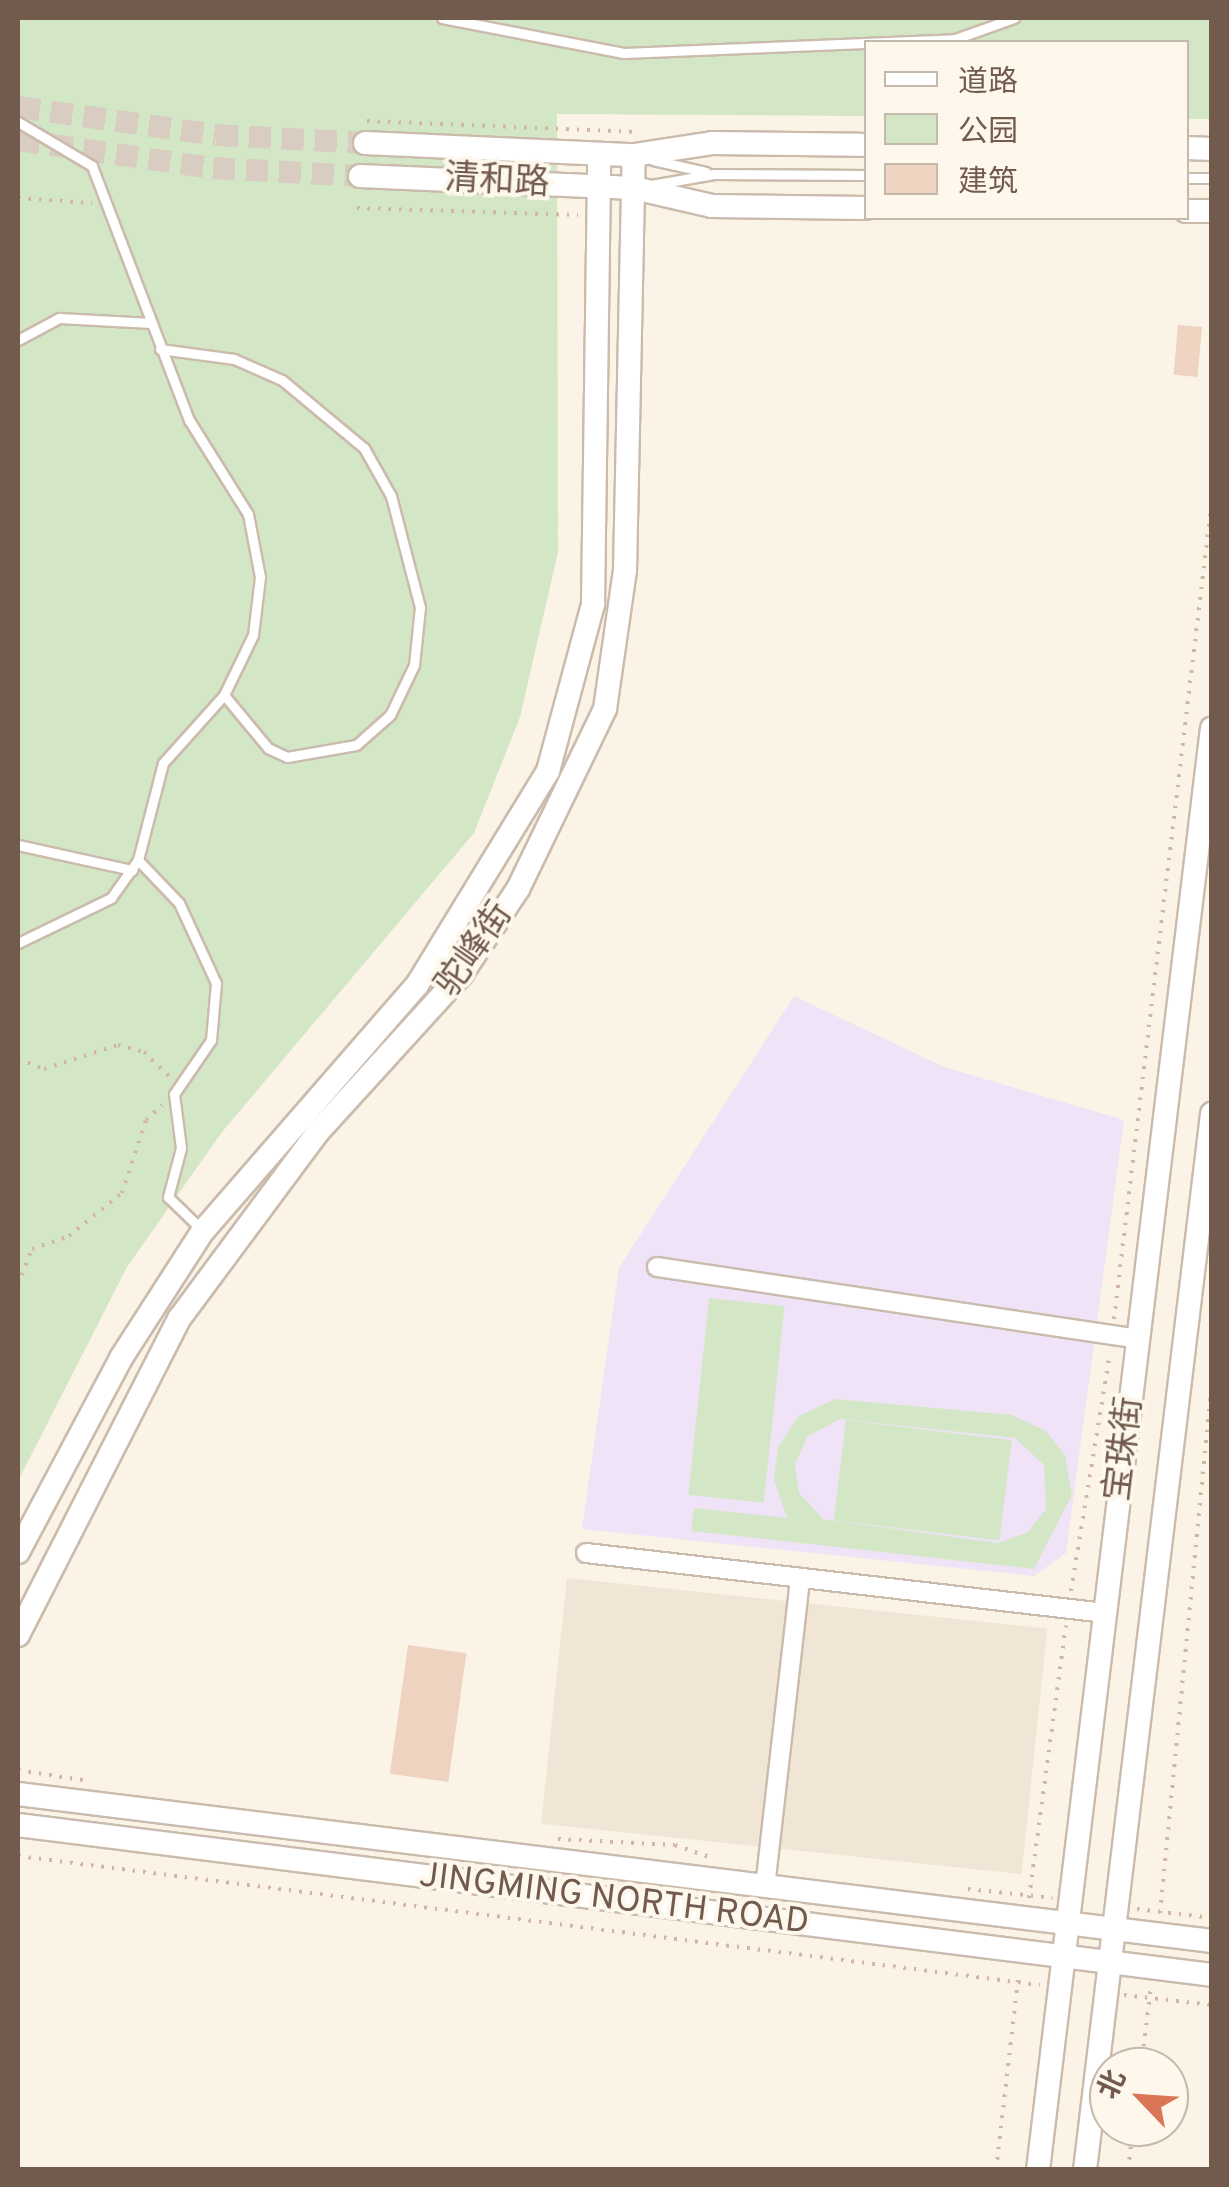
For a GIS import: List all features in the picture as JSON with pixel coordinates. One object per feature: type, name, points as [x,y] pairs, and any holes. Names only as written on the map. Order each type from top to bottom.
[{"type":"main road","name":"清和路","points":[[365,143],[634,155],[712,143],[864,144]]},
{"type":"main road","name":"驼峰街","points":[[18,1552],[121,1358],[203,1231],[417,985],[548,771],[593,604],[599,154]]},
{"type":"main road","name":"驼峰街","points":[[18,1635],[180,1319],[295,1161],[461,975],[518,889],[605,709],[625,571],[634,155]]},
{"type":"main road","name":"清和路","points":[[360,176],[634,188],[712,206],[864,208]]},
{"type":"main road","name":"宝珠街","points":[[1038,2170],[1212,728]]},
{"type":"main road","name":"宝珠街","points":[[1085,2170],[1212,1114]]},
{"type":"main road","name":"JINGMING NORTH ROAD","points":[[18,1794],[1212,1941]]},
{"type":"main road","name":"JINGMING NORTH ROAD","points":[[18,1826],[1212,1975]]},
{"type":"street","points":[[657,1267],[1138,1339]]},
{"type":"street","points":[[586,1553],[1105,1613]]},
{"type":"street","points":[[765,1886],[800,1578]]},
{"type":"lane","points":[[442,18],[624,53],[864,42]]},
{"type":"lane","points":[[911,40],[955,38],[1014,18]]},
{"type":"lane","points":[[18,122],[81,152],[108,202],[188,420],[248,514],[260,576],[253,635],[224,695],[162,763],[138,860],[132,870],[111,898],[18,943]]},
{"type":"lane","name":"清和路","points":[[634,155],[714,174]]},
{"type":"lane","name":"清和路","points":[[634,188],[714,174],[864,175]]},
{"type":"lane","points":[[18,340],[59,318],[152,323]]},
{"type":"lane","points":[[160,348],[234,359],[282,380],[364,448],[391,496],[420,607],[414,664],[390,715],[356,745],[287,757],[268,748],[224,695]]},
{"type":"lane","points":[[18,845],[132,870]]},
{"type":"lane","points":[[138,860],[179,903],[216,983],[211,1040],[175,1082],[182,1125],[168,1197],[203,1231]]},
{"type":"path","points":[[18,198],[108,202]]},
{"type":"path","points":[[358,208],[599,216]]},
{"type":"path","points":[[18,1059],[44,1069],[118,1045],[144,1052],[175,1082]]},
{"type":"path","points":[[18,1285],[32,1249],[69,1236],[122,1193],[146,1120],[174,1094]]},
{"type":"path","points":[[1158,1935],[1212,1380]]},
{"type":"path","points":[[18,1856],[1060,1988]]},
{"type":"path","points":[[1144,2047],[1153,1968]]},
{"type":"path","points":[[1106,1994],[1212,2005]]},
{"type":"shaded area","points":[[794,996],[944,1067],[1124,1120],[1066,1553],[1034,1576],[582,1529],[619,1268]]},
{"type":"shaded area","points":[[567,1578],[1047,1628],[1022,1874],[541,1824]]},
{"type":"green space","points":[[18,18],[1211,18],[1211,119],[1189,119],[1189,40],[864,40],[864,116],[557,114],[558,552],[520,717],[474,833],[222,1132],[127,1267],[18,1481]]},
{"type":"green space","points":[[709,1298],[785,1306],[764,1503],[688,1495]]},
{"type":"green space","points":[[835,1399],[1012,1415],[1046,1431],[1065,1455],[1072,1495],[1034,1569],[691,1531],[694,1508],[787,1518],[774,1479],[778,1447],[799,1416]],"holes":[[[840,1419],[1015,1438],[1044,1465],[1046,1509],[1028,1532],[998,1543],[823,1519],[799,1493],[795,1464],[808,1436]]]},
{"type":"green space","points":[[846,1420],[1012,1440],[999,1541],[834,1520]]},
{"type":"building","points":[[1178,325],[1202,327],[1198,377],[1174,375]]},
{"type":"building","points":[[408,1645],[466,1653],[448,1782],[390,1774]]},
{"type":"tunnel","points":[[18,107],[216,135],[365,143]]},
{"type":"tunnel","points":[[18,140],[213,168],[360,176]]}]
